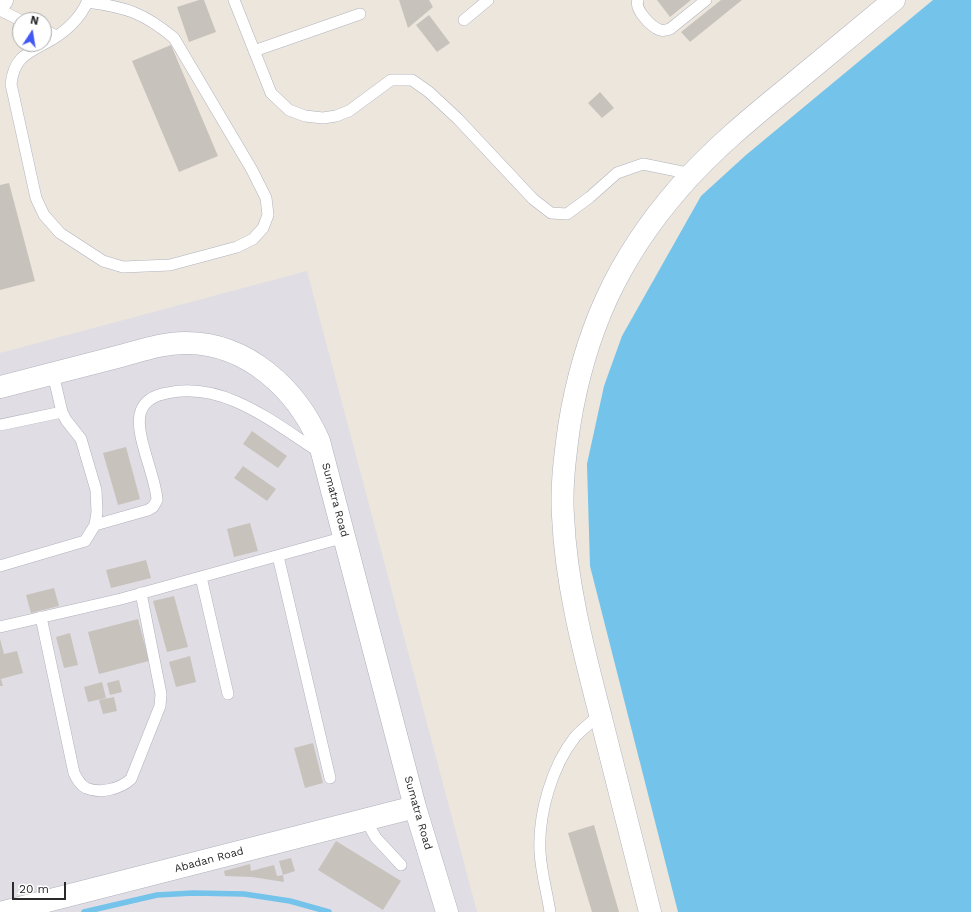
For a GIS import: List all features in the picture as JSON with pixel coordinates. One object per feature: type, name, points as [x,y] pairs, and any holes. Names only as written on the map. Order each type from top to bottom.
[{"type":"street","points":[[650,912],[579,629],[565,547],[562,516],[562,483],[577,383],[589,340],[606,297],[624,265],[644,235],[679,188],[748,121],[894,0]]},
{"type":"street","name":"Sumatra Road","points":[[0,387],[169,344],[204,344],[224,348],[256,364],[287,391],[310,421],[323,454],[415,807],[447,912]]},
{"type":"street","name":"Abadan Road","points":[[4,912],[415,807]]},
{"type":"lane","points":[[234,0],[271,93],[289,110],[305,116],[323,118],[336,116],[349,111],[392,80],[412,80],[429,92],[458,119],[533,199],[551,213],[567,214],[617,173],[643,164],[692,174]]},
{"type":"lane","points":[[464,20],[488,0]]},
{"type":"lane","points":[[638,0],[636,5],[638,9],[656,28],[665,31],[670,29],[706,0]]},
{"type":"lane","points":[[27,52],[19,60],[13,70],[11,84],[36,198],[44,215],[60,234],[103,261],[129,267],[170,265],[237,247],[253,239],[263,228],[268,215],[266,198],[252,170],[174,38],[157,24],[140,14],[123,8],[87,1],[80,17],[52,39]]},
{"type":"lane","points":[[0,10],[12,16]]},
{"type":"lane","points":[[254,51],[360,14]]},
{"type":"lane","points":[[52,34],[56,36]]},
{"type":"lane","points":[[0,566],[85,540],[95,525],[97,512],[96,490],[81,439],[62,412],[53,374]]},
{"type":"lane","points":[[95,525],[148,510],[153,507],[157,500],[140,433],[139,420],[140,411],[145,404],[155,396],[181,390],[201,391],[229,398],[250,409],[323,454]]},
{"type":"lane","points":[[0,425],[62,412]]},
{"type":"lane","points":[[0,627],[142,593],[344,537]]},
{"type":"lane","points":[[278,556],[330,778]]},
{"type":"lane","points":[[201,577],[228,694]]},
{"type":"lane","points":[[41,617],[74,774],[79,782],[86,788],[97,790],[114,789],[123,786],[131,779],[160,706],[160,684],[142,593]]},
{"type":"lane","points":[[550,912],[540,852],[541,832],[547,800],[559,762],[567,749],[576,736],[600,714]]},
{"type":"lane","points":[[365,819],[370,831],[401,865]]},
{"type":"shaded area","points":[[307,271],[477,912],[0,912],[0,353]]},
{"type":"water","points":[[933,0],[971,0],[971,912],[678,912],[590,566],[587,464],[604,386],[622,336],[701,196],[746,155]]},
{"type":"building","points":[[199,0],[204,0],[216,32],[189,42],[177,7]]},
{"type":"building","points":[[399,0],[429,0],[433,7],[408,28]]},
{"type":"building","points":[[657,0],[691,0],[670,17]]},
{"type":"building","points":[[721,0],[742,0],[690,42],[681,32]]},
{"type":"building","points":[[429,15],[450,43],[437,52],[416,25]]},
{"type":"building","points":[[171,45],[218,156],[179,172],[132,61]]},
{"type":"building","points":[[600,92],[614,108],[602,118],[588,103]]},
{"type":"building","points":[[9,183],[35,281],[0,290],[0,185]]},
{"type":"building","points":[[252,431],[287,456],[278,468],[243,444]]},
{"type":"building","points":[[126,447],[140,499],[118,505],[103,453]]},
{"type":"building","points":[[243,466],[276,489],[267,501],[234,478]]},
{"type":"building","points":[[250,523],[258,551],[234,557],[227,529]]},
{"type":"building","points":[[146,560],[151,578],[111,588],[106,570]]},
{"type":"building","points":[[54,588],[59,606],[31,613],[26,595]]},
{"type":"building","points":[[174,596],[188,647],[167,652],[153,601]]},
{"type":"building","points":[[138,619],[149,661],[99,674],[88,632]]},
{"type":"building","points":[[70,633],[78,665],[64,668],[56,637]]},
{"type":"building","points":[[0,639],[4,654],[17,651],[23,673],[1,679],[3,686],[0,686]]},
{"type":"building","points":[[190,656],[196,682],[176,687],[169,662]]},
{"type":"building","points":[[119,680],[122,692],[110,695],[107,683]]},
{"type":"building","points":[[102,682],[106,698],[88,702],[84,687]]},
{"type":"building","points":[[114,697],[117,711],[103,714],[99,700]]},
{"type":"building","points":[[313,743],[323,783],[305,788],[294,748]]},
{"type":"building","points":[[594,825],[619,912],[592,912],[568,833]]},
{"type":"building","points":[[336,841],[401,881],[383,910],[318,870]]},
{"type":"building","points":[[291,858],[295,871],[283,875],[279,861]]},
{"type":"building","points":[[250,864],[251,871],[274,865],[277,876],[283,875],[284,882],[252,877],[225,876],[224,871]]},
{"type":"waterway","points":[[84,912],[157,895],[193,893],[244,894],[290,901],[329,912]]}]
